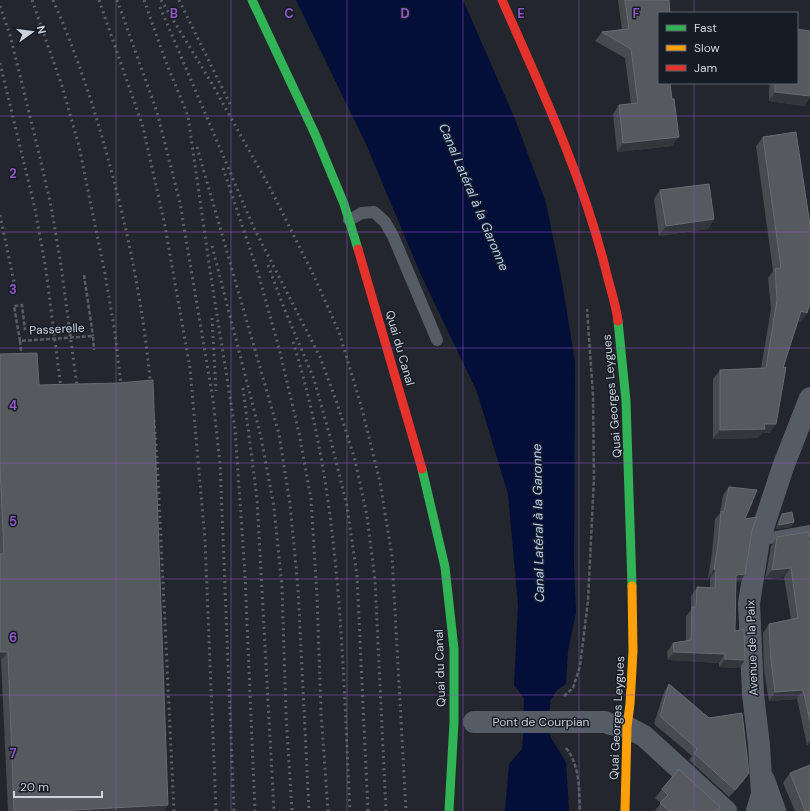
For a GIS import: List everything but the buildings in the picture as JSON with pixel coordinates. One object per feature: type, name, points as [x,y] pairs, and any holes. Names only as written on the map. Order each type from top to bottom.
[{"type":"street","name":"Quai du Canal","points":[[252,0],[315,134],[344,204],[362,260],[422,468],[445,567],[464,722],[449,811]]},
{"type":"street","name":"Quai Georges Leygues","points":[[502,0],[547,103],[588,206],[601,250],[618,319],[626,401],[633,651],[627,727],[625,811]]},
{"type":"street","name":"Avenue de la Paix","points":[[757,811],[762,794],[759,745],[753,694],[749,603],[759,540],[783,467],[810,398]]},
{"type":"street","name":"Pont de Courpian","points":[[464,722],[605,722],[627,727],[644,736],[726,811]]},
{"type":"street","points":[[760,769],[775,811]]},
{"type":"lane","points":[[349,220],[362,213],[374,212],[385,222],[393,236],[437,340]]},
{"type":"lane","points":[[759,540],[810,531]]},
{"type":"path","points":[[84,275],[93,336]]},
{"type":"path","points":[[560,702],[573,688],[580,666],[588,601],[594,478],[593,395],[586,304]]},
{"type":"path","points":[[20,341],[14,306],[22,305],[25,330]]},
{"type":"path","name":"Passerelle","points":[[21,351],[20,341],[93,336],[94,350]]},
{"type":"path","points":[[565,746],[574,762],[578,778],[580,811]]},
{"type":"water","name":"Canal Latéral à la Garonne","points":[[296,0],[463,0],[515,119],[546,203],[562,282],[575,362],[574,567],[576,613],[568,650],[566,684],[557,690],[550,701],[549,732],[551,738],[566,762],[569,811],[505,811],[509,764],[522,749],[524,698],[514,685],[518,605],[508,494],[477,392],[421,275],[366,144]]},
{"type":"railway","points":[[32,0],[62,86],[79,146],[105,274],[115,333],[122,393]]},
{"type":"railway","points":[[53,0],[87,89],[114,181],[127,233],[137,285],[151,390]]},
{"type":"railway","points":[[99,0],[143,127],[164,221],[190,368],[205,540],[216,811]]},
{"type":"railway","points":[[117,0],[157,112],[180,203],[213,400],[220,463],[234,811]]},
{"type":"railway","points":[[144,0],[166,62],[188,116],[235,429],[245,575],[255,811]]},
{"type":"railway","points":[[161,0],[211,82],[270,188],[314,276],[339,332],[361,405],[380,482],[392,556],[406,811]]},
{"type":"railway","points":[[179,0],[231,106]]},
{"type":"railway","points":[[0,6],[10,35],[51,206],[61,265],[78,394]]},
{"type":"railway","points":[[160,7],[253,226],[320,357],[337,403],[355,460],[367,516],[375,580],[386,811]]},
{"type":"railway","points":[[0,63],[35,209],[46,270],[62,396]]},
{"type":"railway","points":[[197,147],[279,434],[290,504],[298,588],[309,811]]},
{"type":"railway","points":[[223,168],[258,273],[279,348],[299,433],[311,499],[317,596],[321,712],[328,811]]},
{"type":"railway","points":[[0,215],[15,287]]},
{"type":"railway","points":[[212,246],[261,437],[274,507],[282,587],[286,715],[292,811]]},
{"type":"railway","points":[[268,265],[284,308],[314,379],[347,506],[357,576],[368,811]]},
{"type":"railway","points":[[212,318],[216,391]]},
{"type":"railway","points":[[293,342],[309,399],[321,457],[330,516],[341,634],[350,811]]},
{"type":"railway","points":[[243,388],[257,499],[274,811]]},
{"type":"railway","points":[[154,420],[174,811]]},
{"type":"traffic: fast","points":[[252,0],[315,134],[344,204],[358,249]]},
{"type":"traffic: fast","points":[[618,321],[626,401],[632,586]]},
{"type":"traffic: fast","points":[[422,469],[445,567],[454,649],[454,722],[449,811]]},
{"type":"traffic: slow","points":[[625,811],[627,727],[633,651],[632,586]]},
{"type":"traffic: jam","points":[[502,0],[560,133],[586,201],[597,236],[618,321]]},
{"type":"traffic: jam","points":[[358,249],[422,469]]}]
